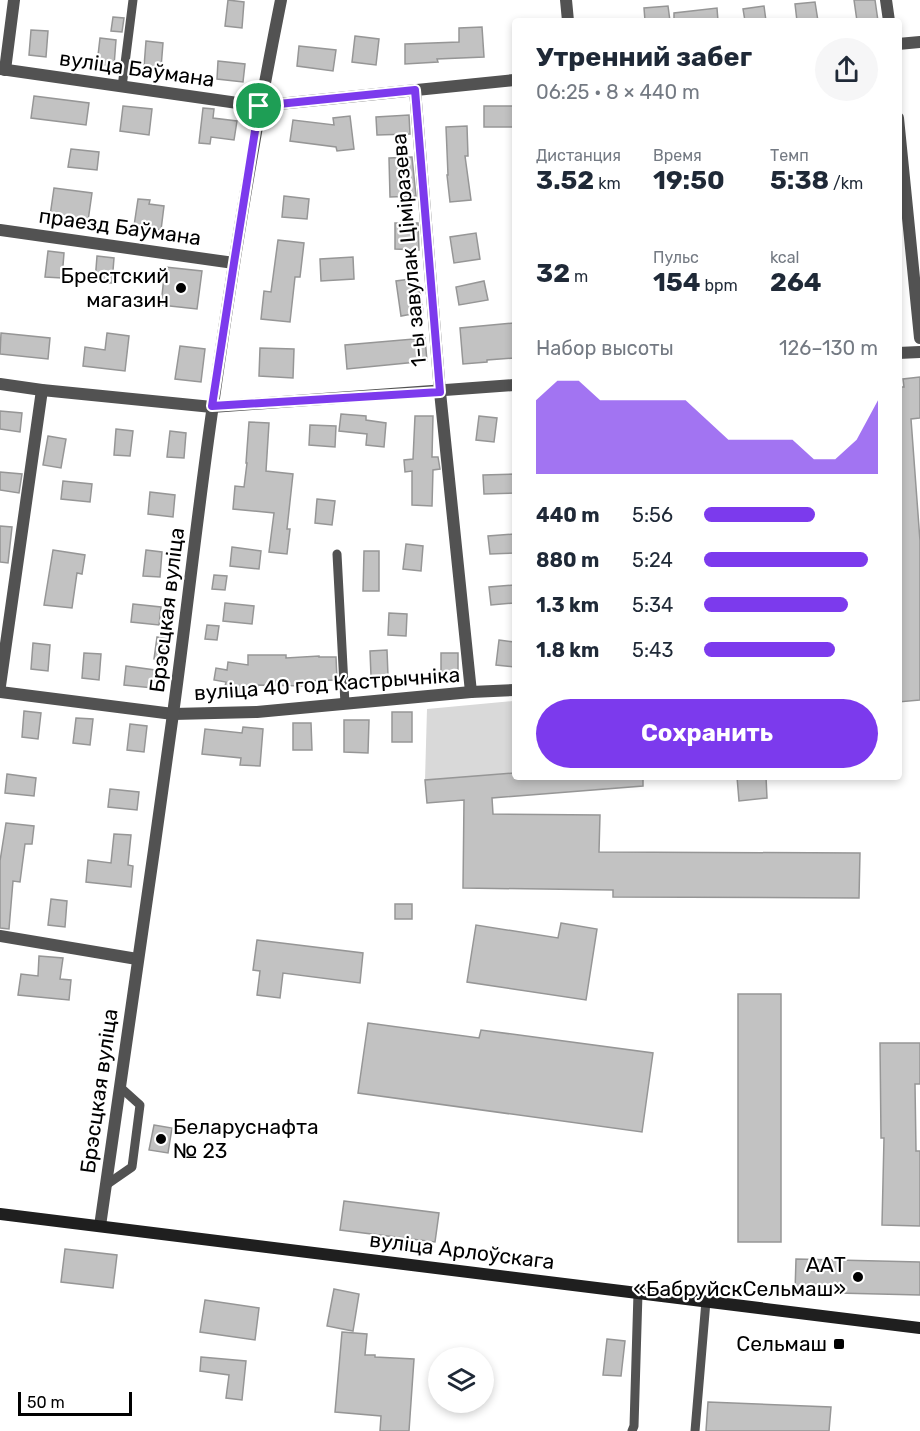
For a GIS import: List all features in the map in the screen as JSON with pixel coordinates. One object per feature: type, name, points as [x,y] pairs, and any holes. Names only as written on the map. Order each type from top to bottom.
[{"type":"street","name":"вуліца Баўмана","points":[[14,0],[3,70],[259,106],[512,80]]},
{"type":"street","name":"Брэсцкая вуліца","points":[[100,1226],[173,714],[212,406],[259,106],[281,0]]},
{"type":"street","points":[[566,0],[568,18]]},
{"type":"street","points":[[886,0],[889,18]]},
{"type":"street","points":[[902,44],[920,42]]},
{"type":"street","name":"1-ы завулак Ціміразева","points":[[415,90],[440,392],[471,692]]},
{"type":"street","points":[[902,158],[920,338]]},
{"type":"street","name":"праезд Баўмана","points":[[0,230],[234,263]]},
{"type":"street","points":[[902,353],[920,352]]},
{"type":"street","points":[[0,384],[212,406],[440,392],[512,385]]},
{"type":"street","points":[[0,686],[42,390]]},
{"type":"street","name":"вуліца 40 год Кастрычніка","points":[[0,692],[173,714],[257,712],[512,690]]},
{"type":"street","points":[[0,936],[137,959]]},
{"type":"street","name":"вуліца Арлоўскага","points":[[0,1214],[920,1328]]},
{"type":"lane","points":[[122,87],[133,0]]},
{"type":"lane","points":[[337,554],[345,704]]},
{"type":"lane","points":[[106,1185],[132,1167],[140,1105],[120,1087]]},
{"type":"lane","points":[[632,1431],[638,1293]]},
{"type":"lane","points":[[695,1431],[706,1301]]},
{"type":"shaded area","points":[[512,701],[512,773],[425,780],[427,709]]},
{"type":"building","points":[[228,0],[244,2],[242,28],[225,26]]},
{"type":"building","points":[[854,0],[875,0],[878,18],[857,18]]},
{"type":"building","points":[[815,2],[818,18],[797,18],[795,4]]},
{"type":"building","points":[[668,6],[670,18],[645,18],[644,8]]},
{"type":"building","points":[[764,6],[766,18],[744,18],[743,9]]},
{"type":"building","points":[[717,8],[718,18],[674,18],[674,13]]},
{"type":"building","points":[[113,17],[124,18],[122,32],[111,31]]},
{"type":"building","points":[[482,27],[484,57],[437,59],[438,62],[405,64],[405,44],[459,42],[459,28]]},
{"type":"building","points":[[31,30],[48,31],[46,57],[29,55]]},
{"type":"building","points":[[355,36],[379,39],[376,65],[352,62]]},
{"type":"building","points":[[100,38],[116,40],[114,66],[97,64]]},
{"type":"building","points":[[146,41],[163,43],[161,68],[144,67]]},
{"type":"building","points":[[299,46],[336,50],[333,71],[297,66]]},
{"type":"building","points":[[218,61],[245,64],[243,82],[217,79]]},
{"type":"building","points":[[34,96],[89,103],[86,125],[31,118]]},
{"type":"building","points":[[123,106],[152,109],[149,135],[120,131]]},
{"type":"building","points":[[484,106],[512,106],[512,127],[484,127]]},
{"type":"building","points":[[203,108],[214,109],[213,118],[237,121],[234,140],[211,137],[210,144],[199,143]]},
{"type":"building","points":[[409,115],[410,134],[377,135],[376,117]]},
{"type":"building","points":[[350,116],[354,149],[337,151],[336,147],[290,141],[293,120],[334,125],[333,118]]},
{"type":"building","points":[[467,126],[468,156],[465,156],[471,200],[450,202],[446,127]]},
{"type":"building","points":[[71,149],[99,152],[97,170],[68,167]]},
{"type":"building","points":[[412,157],[416,196],[390,197],[389,158]]},
{"type":"building","points":[[54,188],[92,193],[88,221],[50,216]]},
{"type":"building","points":[[284,196],[309,199],[307,219],[282,217]]},
{"type":"building","points":[[138,199],[150,200],[149,204],[164,206],[161,230],[134,226]]},
{"type":"building","points":[[395,223],[418,223],[419,250],[395,249]]},
{"type":"building","points":[[476,233],[480,259],[454,263],[450,237]]},
{"type":"building","points":[[278,240],[304,243],[300,277],[295,277],[290,322],[261,319],[264,291],[271,292]]},
{"type":"building","points":[[48,251],[64,253],[62,278],[45,277]]},
{"type":"building","points":[[97,256],[114,258],[112,283],[95,282]]},
{"type":"building","points":[[353,257],[354,279],[321,281],[320,259]]},
{"type":"building","name":"Брестский магазин","points":[[165,267],[202,271],[197,309],[161,305]]},
{"type":"building","points":[[418,278],[423,312],[401,316],[396,281]]},
{"type":"building","points":[[484,281],[488,300],[459,305],[456,287]]},
{"type":"building","points":[[512,323],[512,358],[463,364],[460,328]]},
{"type":"building","points":[[1,333],[50,338],[48,359],[0,354]]},
{"type":"building","points":[[107,333],[129,336],[125,371],[83,366],[85,347],[105,350]]},
{"type":"building","points":[[425,338],[427,361],[347,369],[345,345]]},
{"type":"building","points":[[180,346],[205,349],[201,382],[175,379]]},
{"type":"building","points":[[260,348],[294,349],[293,378],[259,376]]},
{"type":"building","points":[[920,377],[920,418],[911,419],[920,541],[920,700],[902,702],[902,387],[904,387],[903,379]]},
{"type":"building","points":[[0,411],[22,413],[20,432],[0,429]]},
{"type":"building","points":[[341,414],[366,416],[366,420],[386,423],[384,447],[366,445],[367,434],[339,431]]},
{"type":"building","points":[[415,416],[433,416],[432,457],[438,457],[440,469],[433,470],[432,506],[412,505],[412,471],[405,472],[404,460],[413,459]]},
{"type":"building","points":[[479,416],[497,418],[494,442],[476,440]]},
{"type":"building","points":[[249,422],[269,423],[266,471],[293,474],[287,529],[290,529],[287,554],[269,552],[274,513],[233,509],[235,486],[244,487]]},
{"type":"building","points":[[310,425],[336,426],[335,447],[309,445]]},
{"type":"building","points":[[116,429],[133,431],[130,456],[114,455]]},
{"type":"building","points":[[170,431],[186,433],[184,458],[167,457]]},
{"type":"building","points":[[48,436],[66,439],[61,468],[43,465]]},
{"type":"building","points":[[0,472],[22,474],[19,493],[0,490]]},
{"type":"building","points":[[512,474],[512,493],[484,494],[483,475]]},
{"type":"building","points":[[63,481],[92,484],[90,502],[61,499]]},
{"type":"building","points":[[150,492],[175,495],[173,517],[148,514]]},
{"type":"building","points":[[317,499],[335,501],[332,525],[315,523]]},
{"type":"building","points":[[0,526],[12,527],[8,563],[0,562]]},
{"type":"building","points":[[512,534],[512,553],[490,554],[488,536]]},
{"type":"building","points":[[406,544],[423,546],[421,571],[403,569]]},
{"type":"building","points":[[232,547],[261,551],[259,569],[230,566]]},
{"type":"building","points":[[53,550],[85,555],[82,574],[77,573],[72,608],[44,605]]},
{"type":"building","points":[[146,550],[162,552],[160,577],[143,576]]},
{"type":"building","points":[[364,551],[379,551],[379,591],[363,591]]},
{"type":"building","points":[[214,575],[227,576],[225,590],[212,589]]},
{"type":"building","points":[[512,585],[512,603],[491,605],[489,587]]},
{"type":"building","points":[[225,603],[254,606],[252,624],[223,621]]},
{"type":"building","points":[[133,604],[161,607],[159,625],[131,622]]},
{"type":"building","points":[[389,613],[407,614],[406,636],[388,635]]},
{"type":"building","points":[[207,625],[219,626],[217,640],[205,639]]},
{"type":"building","points":[[157,637],[169,639],[166,661],[154,659]]},
{"type":"building","points":[[499,640],[512,642],[512,667],[496,665]]},
{"type":"building","points":[[33,643],[50,645],[48,671],[31,669]]},
{"type":"building","points":[[387,650],[388,676],[371,676],[370,651]]},
{"type":"building","points":[[84,653],[101,654],[99,680],[82,678]]},
{"type":"building","points":[[441,653],[458,653],[458,672],[441,672]]},
{"type":"building","points":[[248,655],[286,655],[286,658],[336,657],[337,680],[304,681],[305,686],[258,685],[258,696],[224,691],[226,682],[214,680],[216,668],[227,670],[228,662],[248,665]]},
{"type":"building","points":[[126,666],[155,670],[153,688],[124,685]]},
{"type":"building","points":[[24,711],[41,713],[38,739],[22,737]]},
{"type":"building","points":[[392,712],[412,712],[412,742],[392,742]]},
{"type":"building","points":[[76,718],[93,719],[90,745],[73,743]]},
{"type":"building","points":[[344,720],[369,720],[368,753],[344,752]]},
{"type":"building","points":[[293,723],[311,723],[312,750],[293,750]]},
{"type":"building","points":[[130,724],[147,726],[144,752],[127,750]]},
{"type":"building","points":[[243,727],[263,729],[260,766],[240,765],[241,758],[202,754],[205,729],[242,733]]},
{"type":"building","points":[[512,773],[512,780],[643,780],[643,786],[492,798],[493,814],[600,815],[599,852],[860,853],[859,898],[613,897],[613,890],[463,888],[464,800],[427,803],[425,780]]},
{"type":"building","points":[[7,774],[36,778],[34,796],[5,793]]},
{"type":"building","points":[[737,780],[766,780],[767,798],[739,801]]},
{"type":"building","points":[[110,789],[139,792],[137,810],[108,807]]},
{"type":"building","points":[[6,823],[34,826],[32,844],[25,844],[20,882],[13,881],[9,929],[0,928],[0,861]]},
{"type":"building","points":[[114,834],[131,835],[128,865],[133,866],[131,887],[86,882],[88,860],[111,863]]},
{"type":"building","points":[[51,899],[67,901],[65,927],[48,925]]},
{"type":"building","points":[[395,904],[412,904],[412,919],[395,919]]},
{"type":"building","points":[[561,923],[597,929],[586,1000],[467,982],[476,925],[558,938]]},
{"type":"building","points":[[257,940],[363,953],[360,983],[283,973],[280,998],[257,995],[260,971],[253,970]]},
{"type":"building","points":[[39,956],[63,958],[60,979],[71,980],[69,1000],[18,995],[21,974],[38,976]]},
{"type":"building","points":[[738,994],[781,994],[781,1242],[738,1242]]},
{"type":"building","points":[[368,1023],[479,1038],[481,1030],[653,1053],[642,1132],[358,1093]]},
{"type":"building","points":[[880,1043],[920,1043],[920,1084],[915,1084],[916,1151],[920,1151],[920,1226],[882,1225],[884,1138],[881,1138]]},
{"type":"building","points":[[154,1125],[172,1128],[168,1153],[149,1150]]},
{"type":"building","points":[[344,1201],[439,1213],[435,1242],[340,1230]]},
{"type":"building","points":[[65,1249],[117,1255],[113,1288],[61,1282]]},
{"type":"building","name":"ААТ «БабруйскСельмаш»","points":[[796,1259],[920,1262],[920,1295],[795,1292]]},
{"type":"building","points":[[334,1289],[359,1294],[353,1331],[327,1326]]},
{"type":"building","points":[[205,1300],[259,1308],[255,1340],[200,1332]]},
{"type":"building","points":[[342,1332],[367,1334],[365,1355],[414,1359],[409,1431],[380,1431],[381,1416],[335,1412]]},
{"type":"building","points":[[607,1339],[625,1341],[621,1376],[603,1375]]},
{"type":"building","points":[[201,1357],[246,1361],[242,1400],[226,1398],[229,1375],[200,1371]]},
{"type":"building","points":[[708,1402],[831,1407],[829,1431],[706,1431]]},
{"type":"place","name":"Брестский магазин","points":[[181,288]]},
{"type":"place","name":"Беларуснафта № 23","points":[[161,1139]]},
{"type":"place","name":"ААТ «БабруйскСельмаш»","points":[[858,1277]]},
{"type":"place","name":"Сельмаш","points":[[839,1344]]},
{"type":"route","points":[[415,90],[440,392],[212,406],[259,106],[415,90]]}]
